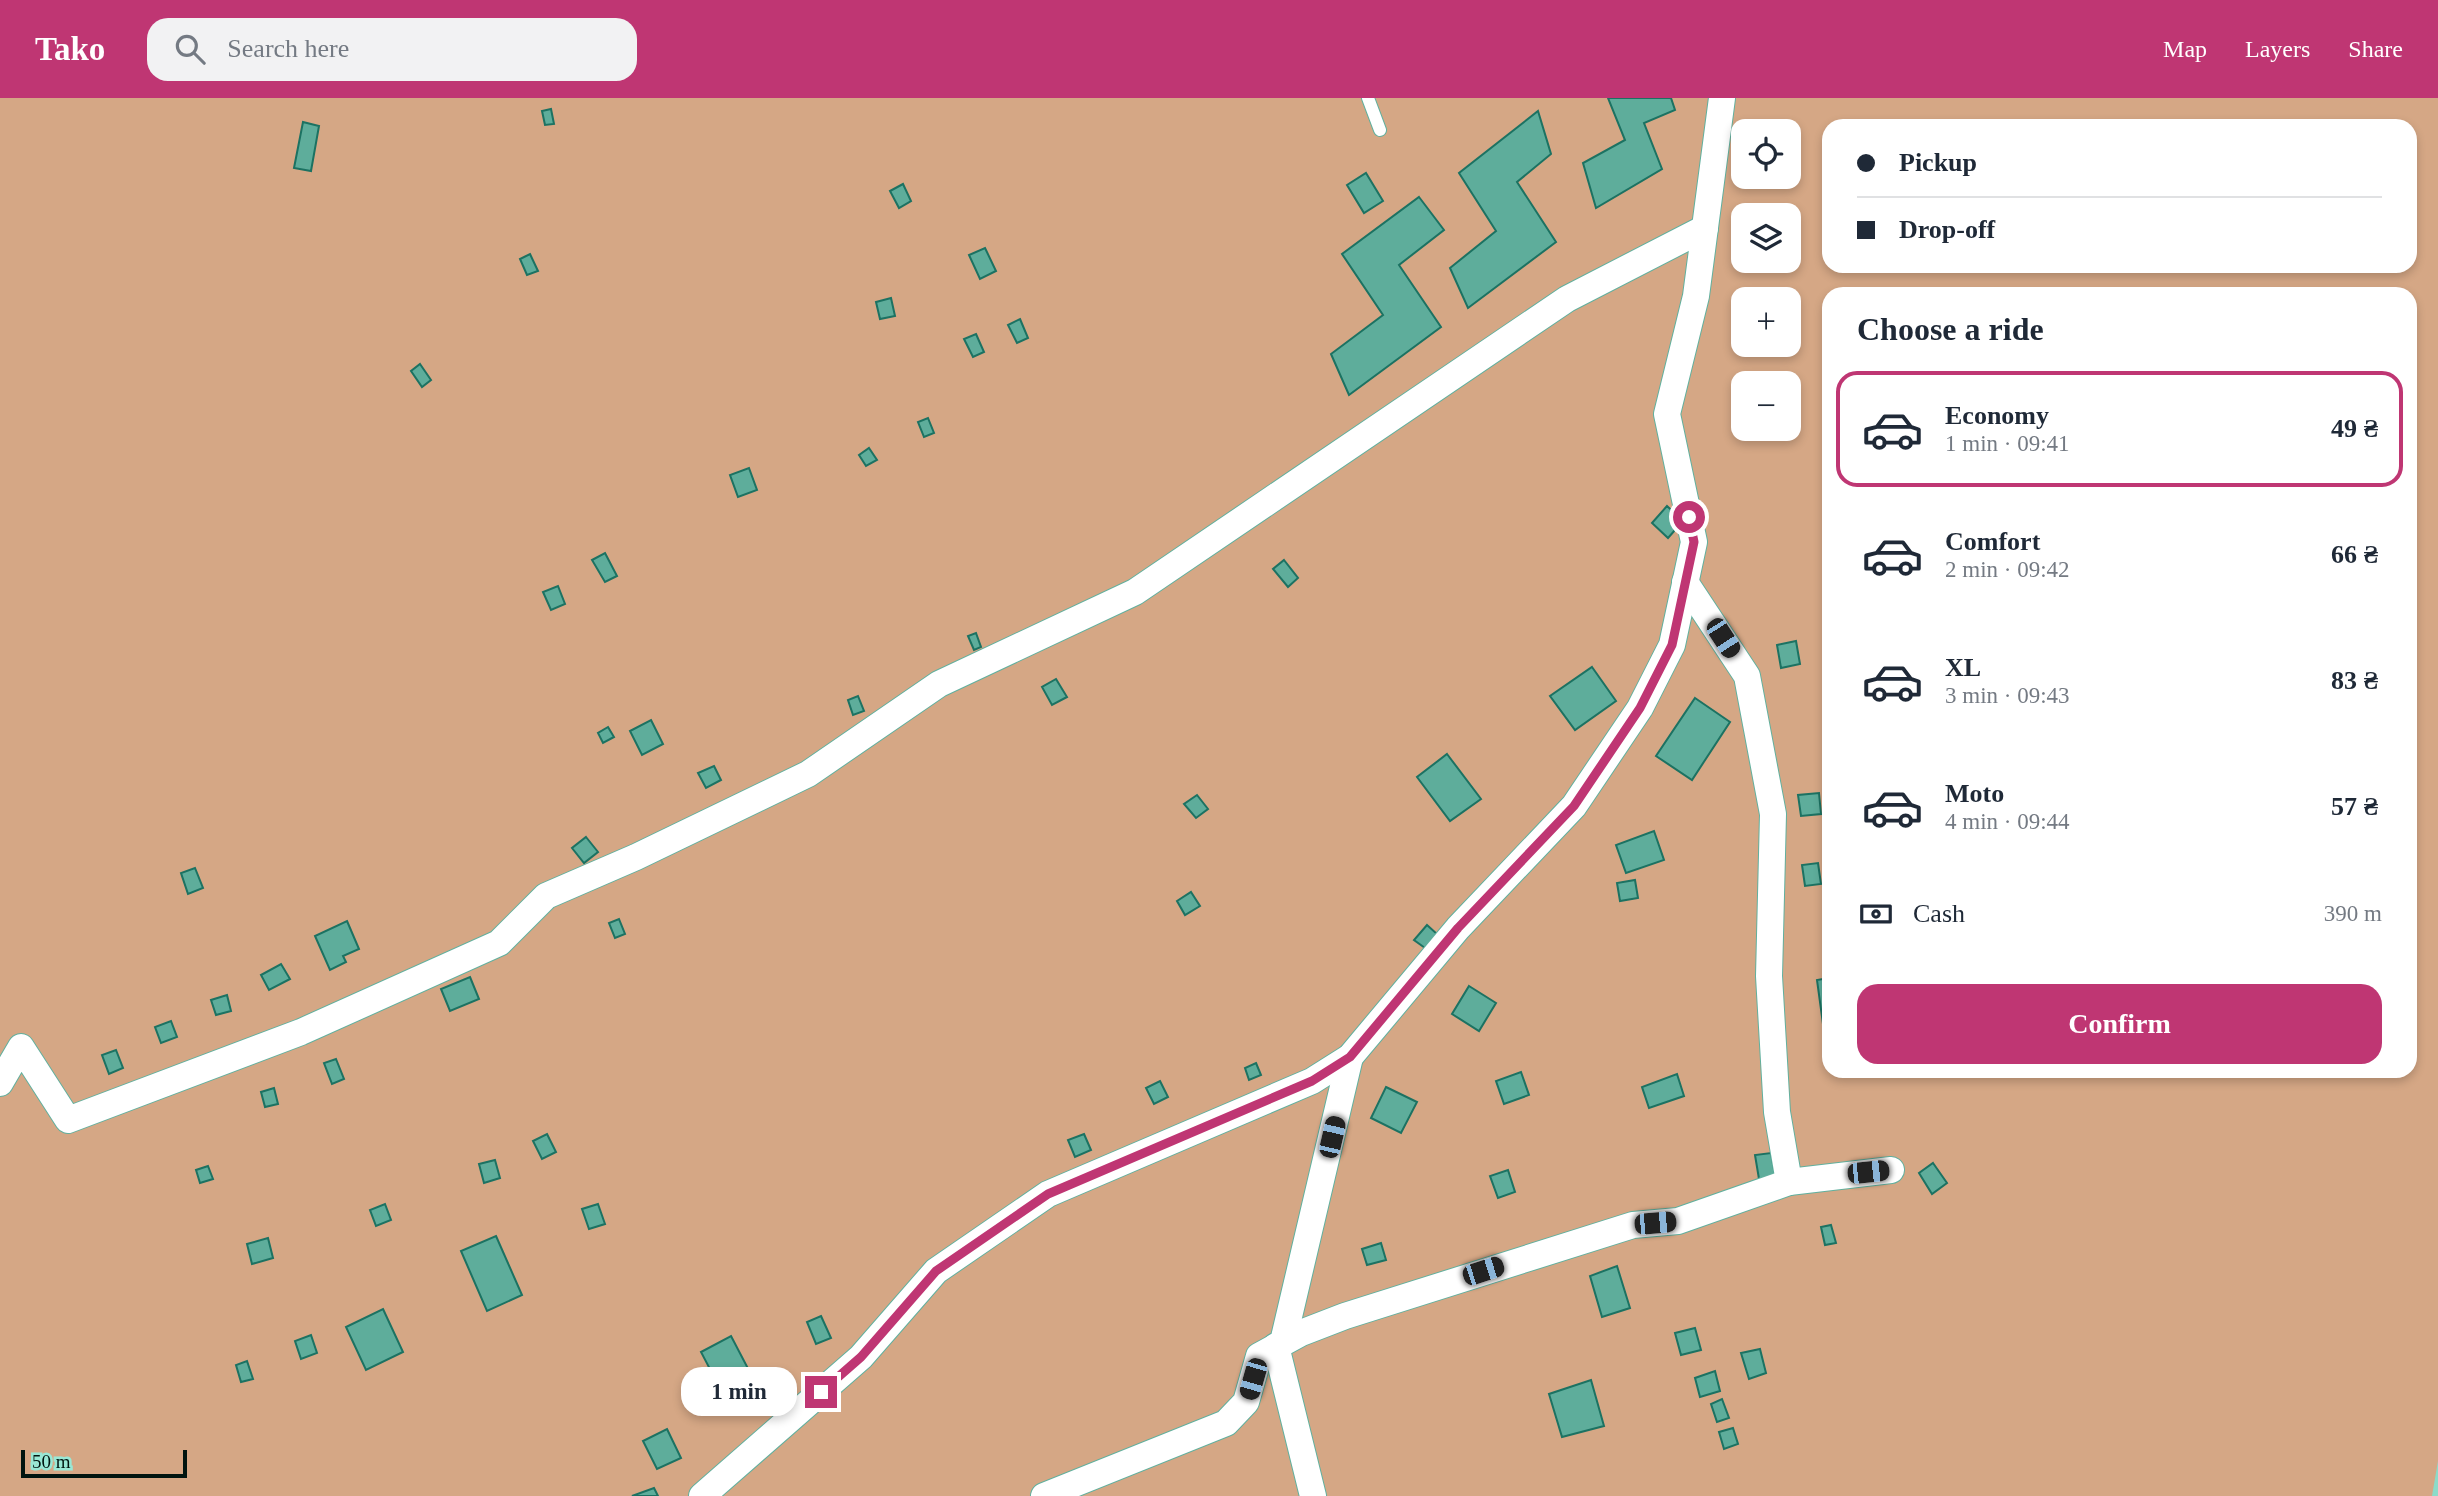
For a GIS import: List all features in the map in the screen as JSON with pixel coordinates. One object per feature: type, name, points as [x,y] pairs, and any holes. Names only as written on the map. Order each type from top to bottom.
[{"type":"street","points":[[702,1496],[861,1357],[936,1271],[1037,1202],[1166,1141],[1312,1081],[1350,1057],[1458,928],[1574,806],[1640,708],[1672,645],[1694,542],[1667,414],[1696,296],[1722,98]]},
{"type":"street","points":[[0,1083],[21,1047],[68,1120],[301,1032],[499,943],[546,896],[808,774],[939,684],[1135,592],[1567,299],[1705,228]]},
{"type":"street","points":[[1685,582],[1748,676],[1773,814],[1769,976],[1777,1112],[1789,1182]]},
{"type":"street","points":[[1313,1496],[1279,1344],[1350,1057]]},
{"type":"street","points":[[1044,1496],[1226,1423],[1246,1402],[1259,1356],[1279,1344],[1345,1316],[1633,1225],[1678,1222],[1789,1182],[1891,1170]]},
{"type":"lane","points":[[1368,98],[1380,131]]},
{"type":"shaded area","points":[[0,98],[2438,98],[2438,1461],[2432,1496],[0,1496]]},
{"type":"building","points":[[1608,98],[1671,98],[1675,110],[1644,123],[1662,169],[1596,208],[1583,163],[1625,140]]},
{"type":"building","points":[[551,109],[554,124],[545,125],[542,111]]},
{"type":"building","points":[[1538,111],[1551,154],[1517,182],[1556,242],[1468,308],[1450,268],[1496,231],[1459,173]]},
{"type":"building","points":[[303,122],[319,126],[311,171],[294,168]]},
{"type":"building","points":[[1366,173],[1383,201],[1364,213],[1347,185]]},
{"type":"building","points":[[903,184],[911,201],[899,208],[890,191]]},
{"type":"building","points":[[1419,197],[1444,230],[1399,265],[1441,327],[1349,395],[1331,354],[1383,315],[1342,254]]},
{"type":"building","points":[[985,248],[996,271],[980,279],[969,255]]},
{"type":"building","points":[[530,254],[538,271],[527,275],[520,259]]},
{"type":"building","points":[[891,298],[895,316],[880,319],[876,302]]},
{"type":"building","points":[[1020,319],[1028,338],[1017,343],[1008,325]]},
{"type":"building","points":[[976,334],[984,352],[973,357],[964,339]]},
{"type":"building","points":[[420,364],[431,380],[422,387],[411,371]]},
{"type":"building","points":[[928,418],[934,433],[924,437],[918,422]]},
{"type":"building","points":[[869,448],[877,460],[866,466],[859,455]]},
{"type":"building","points":[[749,468],[757,490],[738,497],[730,475]]},
{"type":"building","points":[[1667,506],[1683,521],[1668,538],[1652,523]]},
{"type":"building","points":[[605,553],[617,576],[605,582],[592,560]]},
{"type":"building","points":[[1284,560],[1298,578],[1288,587],[1273,569]]},
{"type":"building","points":[[558,586],[565,604],[551,610],[543,592]]},
{"type":"building","points":[[976,633],[981,647],[974,650],[968,636]]},
{"type":"building","points":[[1796,641],[1800,664],[1781,668],[1777,645]]},
{"type":"building","points":[[1592,667],[1616,701],[1575,730],[1550,696]]},
{"type":"building","points":[[1056,679],[1067,697],[1052,705],[1042,687]]},
{"type":"building","points":[[858,696],[864,711],[853,715],[848,700]]},
{"type":"building","points":[[1695,698],[1730,722],[1692,780],[1656,756]]},
{"type":"building","points":[[651,720],[663,744],[642,755],[630,731]]},
{"type":"building","points":[[608,727],[614,737],[603,743],[598,733]]},
{"type":"building","points":[[1447,754],[1481,799],[1450,821],[1417,777]]},
{"type":"building","points":[[714,766],[721,780],[706,788],[698,773]]},
{"type":"building","points":[[1819,793],[1821,814],[1801,816],[1798,795]]},
{"type":"building","points":[[1197,795],[1208,809],[1196,818],[1184,804]]},
{"type":"building","points":[[1654,831],[1664,860],[1626,873],[1616,845]]},
{"type":"building","points":[[586,837],[598,852],[584,863],[572,848]]},
{"type":"building","points":[[1818,863],[1821,884],[1805,886],[1802,865]]},
{"type":"building","points":[[195,868],[203,888],[188,894],[181,873]]},
{"type":"building","points":[[1635,880],[1638,898],[1620,901],[1617,883]]},
{"type":"building","points":[[1191,892],[1200,906],[1185,915],[1177,901]]},
{"type":"building","points":[[619,919],[625,934],[615,938],[609,923]]},
{"type":"building","points":[[347,921],[359,949],[343,956],[346,962],[330,970],[315,936]]},
{"type":"building","points":[[1427,925],[1437,934],[1425,948],[1414,940]]},
{"type":"building","points":[[281,964],[290,979],[269,990],[261,975]]},
{"type":"building","points":[[470,977],[479,999],[450,1011],[441,989]]},
{"type":"building","points":[[1822,979],[1822,1017],[1817,980]]},
{"type":"building","points":[[1469,986],[1496,1003],[1479,1031],[1452,1014]]},
{"type":"building","points":[[227,995],[231,1011],[216,1015],[211,1000]]},
{"type":"building","points":[[171,1021],[177,1037],[161,1043],[155,1027]]},
{"type":"building","points":[[116,1050],[123,1068],[109,1074],[102,1055]]},
{"type":"building","points":[[336,1059],[344,1079],[332,1084],[324,1063]]},
{"type":"building","points":[[1256,1063],[1261,1075],[1249,1080],[1245,1068]]},
{"type":"building","points":[[1521,1072],[1529,1095],[1504,1104],[1496,1081]]},
{"type":"building","points":[[1677,1074],[1684,1096],[1649,1108],[1642,1087]]},
{"type":"building","points":[[1160,1081],[1168,1097],[1154,1104],[1146,1088]]},
{"type":"building","points":[[1386,1087],[1417,1102],[1401,1133],[1371,1118]]},
{"type":"building","points":[[274,1088],[278,1104],[265,1107],[261,1092]]},
{"type":"building","points":[[547,1134],[556,1152],[542,1159],[533,1141]]},
{"type":"building","points":[[1084,1134],[1091,1150],[1075,1157],[1068,1140]]},
{"type":"building","points":[[1771,1153],[1776,1181],[1760,1185],[1755,1155]]},
{"type":"building","points":[[495,1160],[500,1178],[484,1183],[479,1164]]},
{"type":"building","points":[[1933,1163],[1947,1183],[1932,1194],[1919,1173]]},
{"type":"building","points":[[208,1166],[213,1179],[200,1183],[196,1170]]},
{"type":"building","points":[[1508,1170],[1515,1192],[1498,1198],[1490,1176]]},
{"type":"building","points":[[385,1204],[391,1220],[376,1226],[370,1210]]},
{"type":"building","points":[[598,1204],[605,1224],[589,1229],[582,1209]]},
{"type":"building","points":[[1831,1225],[1836,1243],[1825,1245],[1821,1227]]},
{"type":"building","points":[[496,1236],[522,1295],[487,1311],[461,1251]]},
{"type":"building","points":[[268,1238],[273,1258],[252,1264],[247,1244]]},
{"type":"building","points":[[1381,1243],[1386,1260],[1367,1265],[1362,1249]]},
{"type":"building","points":[[1617,1266],[1630,1308],[1602,1317],[1590,1276]]},
{"type":"building","points":[[383,1309],[403,1352],[366,1370],[346,1327]]},
{"type":"building","points":[[821,1316],[831,1338],[816,1344],[807,1322]]},
{"type":"building","points":[[1695,1328],[1701,1350],[1681,1355],[1675,1333]]},
{"type":"building","points":[[311,1335],[317,1353],[301,1359],[295,1341]]},
{"type":"building","points":[[731,1336],[754,1380],[724,1396],[701,1352]]},
{"type":"building","points":[[1760,1349],[1766,1373],[1749,1379],[1741,1353]]},
{"type":"building","points":[[247,1361],[253,1379],[241,1382],[236,1365]]},
{"type":"building","points":[[1715,1371],[1720,1391],[1700,1397],[1695,1378]]},
{"type":"building","points":[[1591,1380],[1604,1426],[1562,1437],[1549,1394]]},
{"type":"building","points":[[1722,1399],[1729,1418],[1717,1422],[1711,1404]]},
{"type":"building","points":[[1733,1428],[1738,1444],[1724,1449],[1719,1432]]},
{"type":"building","points":[[667,1429],[681,1458],[657,1469],[643,1441]]},
{"type":"building","points":[[654,1488],[658,1496],[632,1496]]},
{"type":"route","points":[[821,1392],[861,1357],[936,1271],[1048,1194],[1166,1141],[1312,1081],[1350,1057],[1458,928],[1574,806],[1640,708],[1672,645],[1694,542],[1689,517]]}]
